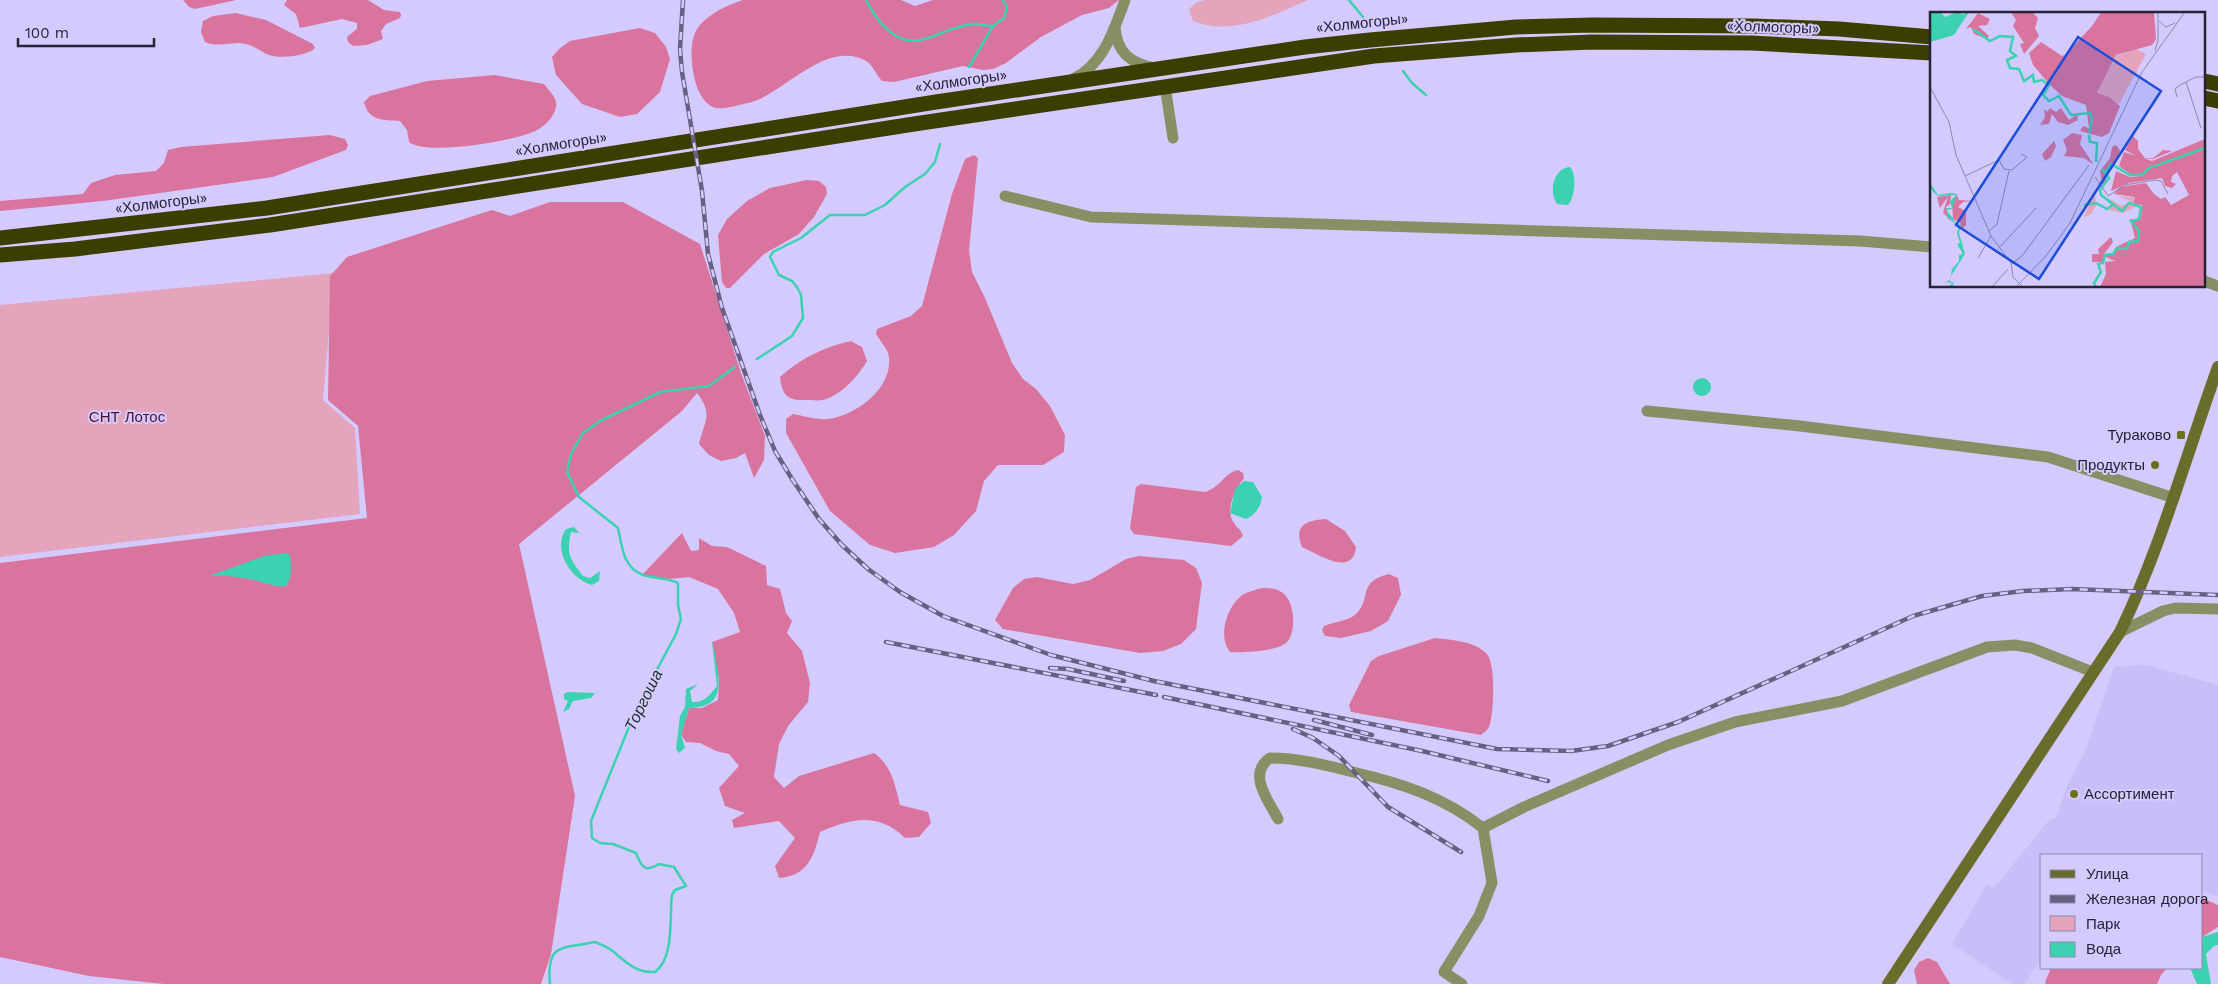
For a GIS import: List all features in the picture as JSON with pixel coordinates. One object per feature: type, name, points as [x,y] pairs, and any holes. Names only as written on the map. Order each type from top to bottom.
[{"type":"highway","name":"«Холмогоры»","points":[[0,238],[267,208],[1305,47],[1516,27],[1754,26],[1839,29],[1930,37]]},
{"type":"highway","name":"«Холмогоры»","points":[[0,255],[74,249],[270,225],[1196,81],[1374,56],[1545,44],[1752,43],[1930,53]]},
{"type":"street","points":[[1064,83],[1091,68],[1115,27],[1126,0]]},
{"type":"street","points":[[1115,27],[1116,42],[1122,51],[1143,66],[1160,68]]},
{"type":"street","points":[[1165,86],[1172,138]]},
{"type":"street","points":[[1005,196],[1091,217],[1850,241],[1930,247]]},
{"type":"street","points":[[2206,282],[2218,286]]},
{"type":"street","points":[[1888,984],[2120,632],[2141,590],[2218,367]]},
{"type":"street","points":[[1647,411],[1800,426],[2048,457],[2174,498]]},
{"type":"street","points":[[2120,632],[2163,611],[2175,608],[2218,609]]},
{"type":"street","points":[[1483,828],[1524,807],[1668,745],[1735,722],[1842,701],[1987,647],[2015,645],[2032,648],[2093,672]]},
{"type":"street","points":[[1278,819],[1261,786],[1259,772],[1261,764],[1270,758],[1327,765],[1400,783],[1449,805],[1483,828],[1492,883],[1479,916],[1444,972],[1462,984]]},
{"type":"shaded area","points":[[183,0],[236,0],[195,9],[189,7]]},
{"type":"shaded area","points":[[287,0],[368,0],[384,10],[400,12],[401,15],[400,18],[386,24],[381,31],[383,39],[367,45],[353,46],[348,42],[347,37],[357,29],[357,23],[342,19],[300,28],[296,14],[284,5]]},
{"type":"shaded area","points":[[743,0],[901,0],[915,6],[933,0],[1119,0],[1109,8],[1082,15],[1041,37],[1006,63],[993,69],[983,70],[963,66],[894,82],[882,81],[866,61],[852,56],[838,57],[811,67],[758,100],[730,107],[716,108],[708,104],[697,86],[692,62],[693,39],[696,31],[710,16],[723,8]]},
{"type":"shaded area","points":[[236,13],[266,20],[313,44],[315,48],[300,55],[279,57],[269,55],[245,44],[218,45],[205,42],[201,32],[203,21],[213,16]]},
{"type":"shaded area","points":[[640,28],[655,33],[666,47],[670,59],[660,92],[637,114],[620,117],[582,104],[556,75],[552,57],[570,41]]},
{"type":"shaded area","points":[[495,75],[544,84],[556,101],[555,111],[550,119],[537,130],[522,136],[470,146],[433,148],[418,146],[409,142],[407,130],[400,121],[382,120],[373,116],[369,113],[364,102],[370,96],[427,81]]},
{"type":"shaded area","points":[[330,135],[345,139],[348,145],[346,150],[273,177],[103,201],[0,211],[0,201],[83,194],[91,183],[115,175],[156,171],[164,163],[168,150],[181,147]]},
{"type":"shaded area","points":[[974,155],[978,158],[969,250],[972,272],[1012,363],[1023,379],[1036,389],[1050,406],[1065,435],[1064,452],[1043,465],[998,465],[984,481],[976,511],[954,535],[934,547],[895,553],[870,545],[830,511],[786,433],[786,419],[793,414],[819,419],[839,417],[860,406],[878,390],[885,380],[889,355],[876,334],[877,329],[911,316],[922,306],[952,194],[965,159]]},
{"type":"shaded area","points":[[807,180],[819,181],[826,187],[827,194],[814,217],[799,234],[764,254],[730,288],[726,288],[722,282],[718,235],[727,219],[747,201],[770,188]]},
{"type":"shaded area","points":[[550,202],[623,202],[700,244],[741,373],[765,436],[764,460],[754,478],[745,453],[736,458],[721,461],[709,455],[699,444],[706,413],[705,407],[697,393],[682,411],[519,544],[575,796],[551,954],[541,984],[164,984],[89,976],[0,957],[0,563],[367,518],[358,426],[328,400],[330,276],[347,257],[492,210],[510,216]]},
{"type":"shaded area","points":[[851,341],[862,347],[867,361],[854,379],[837,394],[821,400],[798,400],[786,395],[780,377],[788,370],[813,354],[831,346]]},
{"type":"shaded area","points":[[1238,470],[1243,473],[1244,478],[1232,499],[1230,512],[1231,518],[1243,536],[1231,546],[1134,534],[1130,528],[1136,487],[1141,484],[1205,492],[1215,487],[1229,474]]},
{"type":"shaded area","points":[[1326,519],[1345,531],[1356,547],[1349,561],[1334,561],[1302,547],[1299,533],[1304,525],[1308,522]]},
{"type":"shaded area","points":[[682,533],[691,551],[699,550],[699,538],[712,546],[727,547],[766,566],[767,585],[780,589],[786,613],[792,621],[787,633],[802,651],[810,683],[808,702],[788,726],[779,744],[774,777],[784,788],[799,776],[874,753],[889,770],[900,805],[928,812],[931,823],[919,837],[905,838],[885,824],[875,821],[864,820],[843,823],[820,832],[812,857],[803,869],[789,876],[779,878],[775,866],[795,838],[779,821],[734,828],[732,820],[745,813],[725,806],[719,788],[739,766],[729,754],[716,751],[700,743],[686,742],[681,735],[689,708],[702,708],[718,700],[719,679],[712,642],[740,632],[734,613],[718,589],[689,577],[669,579],[642,575]]},
{"type":"shaded area","points":[[1139,556],[1184,560],[1196,568],[1202,583],[1196,629],[1181,644],[1163,651],[1140,653],[1003,629],[995,620],[1013,588],[1024,579],[1037,577],[1073,584],[1090,580],[1126,559]]},
{"type":"shaded area","points":[[1389,574],[1398,578],[1401,595],[1388,621],[1371,631],[1341,638],[1325,636],[1322,630],[1324,626],[1346,620],[1357,613],[1373,581]]},
{"type":"shaded area","points":[[1262,588],[1278,590],[1287,597],[1293,618],[1290,638],[1281,646],[1267,650],[1230,652],[1226,646],[1224,631],[1231,609],[1242,595]]},
{"type":"shaded area","points":[[1435,638],[1476,646],[1487,654],[1490,660],[1493,679],[1491,721],[1489,727],[1481,735],[1351,712],[1349,705],[1371,661],[1379,656]]},
{"type":"shaded area","name":"Ассортимент","points":[[2147,665],[2218,685],[2218,896],[2203,891],[2203,854],[2040,854],[2040,962],[2024,984],[2012,984],[1952,944],[1987,884],[1994,888],[2049,820],[2056,818],[2068,783],[2085,752],[2114,667]]},
{"type":"shaded area","points":[[2203,898],[2218,905],[2218,927],[2203,936]]},
{"type":"shaded area","points":[[1928,958],[1937,962],[1950,984],[1917,984],[1914,970],[1919,962]]},
{"type":"shaded area","points":[[2051,969],[2166,969],[2157,984],[2046,984],[2045,982]]},
{"type":"green space","points":[[1205,0],[1308,0],[1252,22],[1222,27],[1193,21],[1189,9],[1197,2]]},
{"type":"green space","name":"СНТ Лотос","points":[[334,273],[323,400],[355,428],[360,514],[0,557],[0,305]]},
{"type":"water","points":[[1570,167],[1574,174],[1572,197],[1568,205],[1557,204],[1553,193],[1554,181],[1560,171]]},
{"type":"water","points":[[1702,378],[1708,381],[1711,387],[1708,393],[1702,396],[1696,393],[1693,387],[1696,381]]},
{"type":"water","points":[[1244,481],[1253,482],[1262,497],[1257,510],[1246,519],[1230,513],[1235,489]]},
{"type":"water","points":[[574,527],[579,533],[571,532],[570,556],[583,576],[590,578],[600,571],[599,581],[592,585],[584,582],[570,570],[562,554],[562,537],[566,529]]},
{"type":"water","points":[[285,553],[290,555],[291,567],[291,575],[286,586],[275,586],[240,577],[209,576],[264,556]]},
{"type":"water","points":[[712,642],[719,683],[718,690],[716,696],[707,705],[689,708],[681,735],[685,748],[679,753],[676,749],[680,716],[685,707],[686,689],[698,684],[690,691],[692,702],[696,702],[706,698],[717,686]]},
{"type":"water","points":[[568,692],[595,693],[591,698],[573,701],[569,709],[563,712],[568,701],[564,699],[564,694]]},
{"type":"water","points":[[2218,932],[2218,945],[2214,946],[2206,954],[2211,984],[2197,984],[2190,969],[2203,969],[2203,937]]},
{"type":"waterway","points":[[866,0],[882,24],[889,31],[906,40],[925,39],[968,25],[993,26]]},
{"type":"waterway","name":"Торгоша","points":[[969,67],[993,26],[1004,18],[1007,6],[1002,0]]},
{"type":"waterway","points":[[1349,0],[1363,17]]},
{"type":"waterway","points":[[1403,71],[1412,83],[1426,95]]},
{"type":"waterway","name":"Торгоша","points":[[757,359],[792,336],[803,318],[801,295],[792,281],[779,275],[770,257],[773,252],[801,238],[830,215],[865,215],[885,205],[905,187],[925,174],[935,162],[940,144]]},
{"type":"waterway","name":"Торгоша","points":[[550,984],[549,971],[551,961],[558,950],[595,942],[612,950],[634,967],[643,971],[655,972],[666,957],[670,936],[672,895],[675,890],[686,886],[674,867],[659,864],[650,868],[644,867],[636,853],[613,844],[600,843],[592,838],[591,821],[637,707],[676,634],[681,619],[678,605],[678,583],[643,575],[631,567],[624,556],[618,528],[579,497],[567,472],[571,454],[583,433],[600,421],[660,392],[709,386],[735,367]]},
{"type":"railway","points":[[683,0],[680,49],[682,72],[702,191],[708,254],[722,308],[760,415],[775,451],[819,519],[842,545],[868,569],[900,592],[943,616],[1051,655],[1154,681],[1497,749],[1571,751],[1608,746],[1678,722],[1913,616],[1982,596],[2023,591],[2072,589],[2218,595]]},
{"type":"railway","points":[[886,642],[1156,695]]},
{"type":"railway","points":[[1050,668],[1068,669],[1124,681]]},
{"type":"railway","points":[[1164,697],[1422,751],[1548,781]]},
{"type":"railway","points":[[1314,720],[1372,735]]},
{"type":"railway","points":[[1293,729],[1313,738],[1339,756],[1388,807],[1461,852]]},
{"type":"place","name":"Тураково","points":[[2181,435]]},
{"type":"place","name":"Продукты","points":[[2155,465]]},
{"type":"place","name":"Ассортимент","points":[[2074,794]]}]
